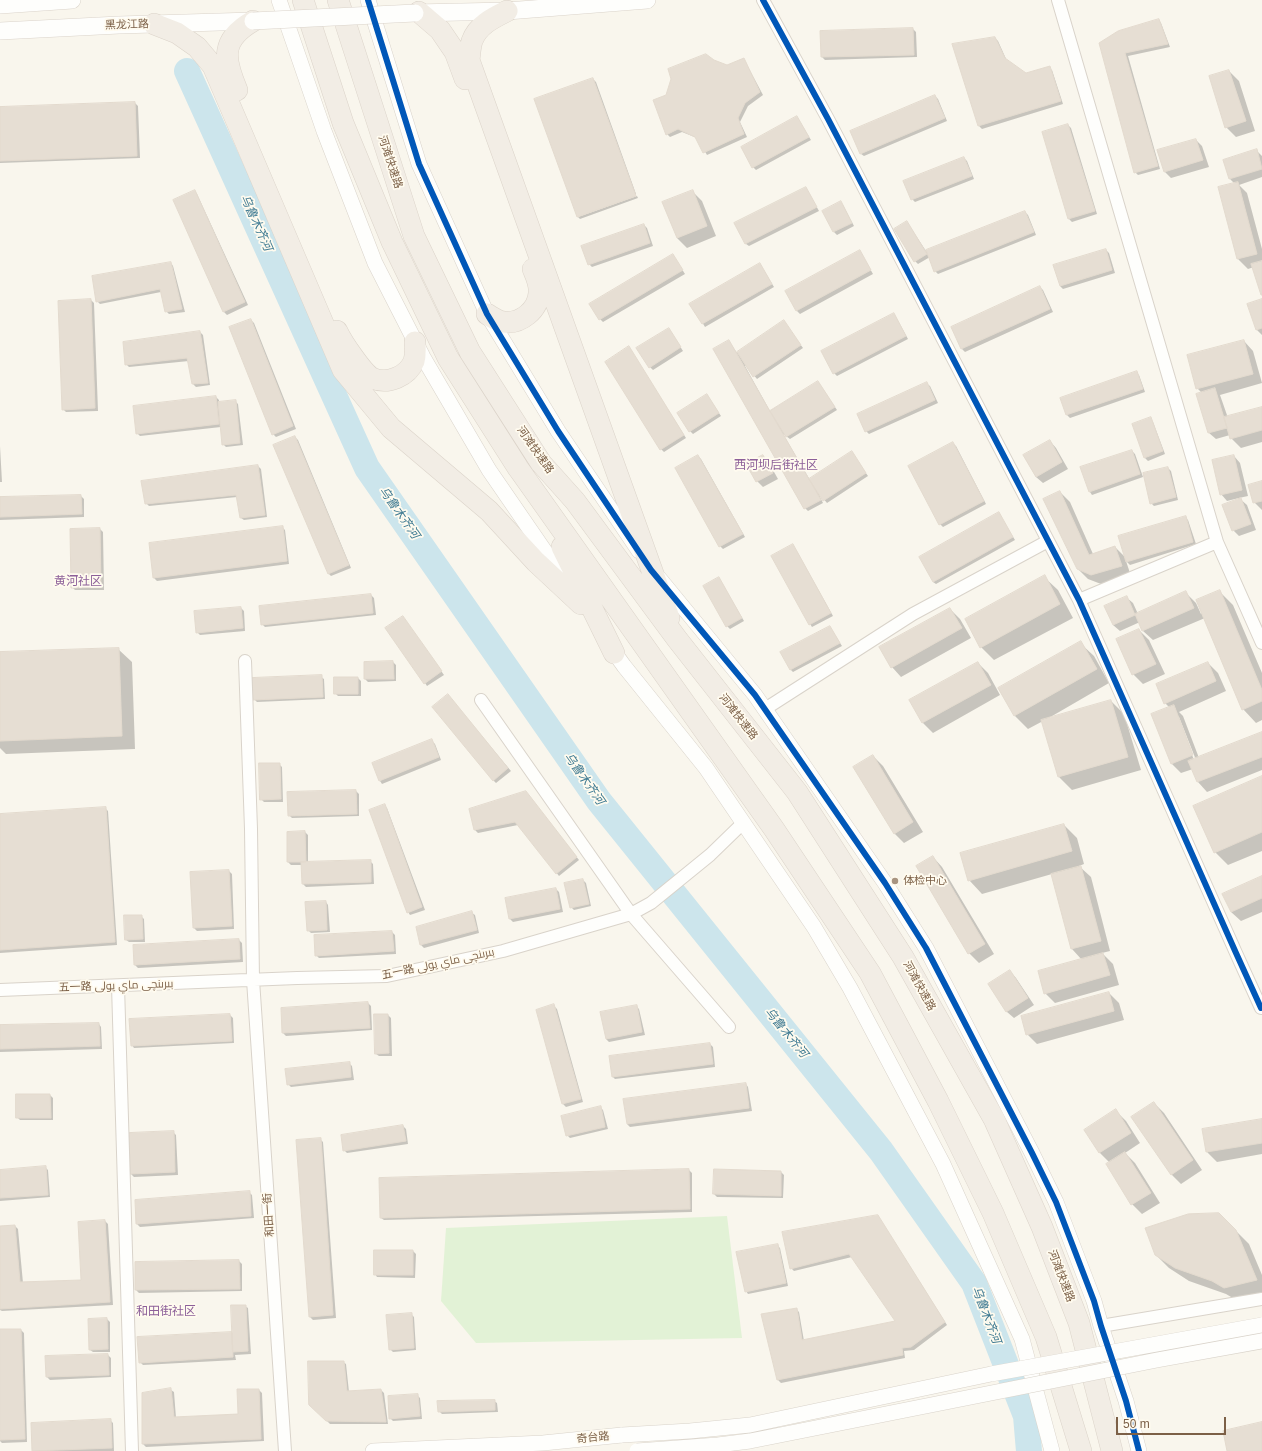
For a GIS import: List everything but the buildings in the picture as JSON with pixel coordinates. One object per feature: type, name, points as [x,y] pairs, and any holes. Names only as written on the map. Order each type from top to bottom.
[{"type":"highway","name":"河滩快速路","points":[[303,0],[343,123],[392,242],[448,358],[518,468],[774,829],[870,972],[938,1101],[993,1213],[1046,1337],[1081,1451]]},
{"type":"highway","name":"河滩快速路","points":[[338,0],[414,236],[470,352],[541,463],[575,501],[676,639],[798,792],[903,957],[994,1119],[1042,1227],[1079,1323],[1112,1451]]},
{"type":"highway","points":[[507,11],[490,19],[480,29],[472,41],[469,60],[676,639]]},
{"type":"highway","points":[[417,13],[440,30],[455,52],[538,283],[539,293],[537,303],[532,311],[524,318],[505,322],[495,319],[487,314]]},
{"type":"highway","points":[[253,21],[241,28],[233,38],[228,50],[227,63],[231,76],[339,336],[364,372],[372,378],[382,380],[392,380],[401,376],[408,370],[413,362],[416,352],[415,342]]},
{"type":"highway","points":[[154,24],[182,36],[197,47],[213,66],[343,370],[391,428],[489,511],[536,562],[581,604]]},
{"type":"highway","points":[[531,486],[614,653]]},
{"type":"main road","points":[[0,4],[72,0]]},
{"type":"main road","name":"黑龙江路","points":[[0,31],[417,13],[507,11],[647,0]]},
{"type":"street","points":[[279,0],[324,131],[375,263],[415,342],[489,470],[614,653],[706,768],[814,927],[850,988],[943,1164],[1022,1338],[1052,1451]]},
{"type":"street","points":[[368,0],[419,164],[487,314],[558,431],[652,570],[756,695],[885,883],[926,948],[1056,1202],[1094,1301],[1126,1401],[1139,1451]]},
{"type":"street","points":[[763,0],[832,126],[1079,600],[1236,953],[1261,1008],[1262,1007]]},
{"type":"street","points":[[1058,0],[1217,542],[1262,643]]},
{"type":"street","points":[[765,709],[912,614],[1048,541]]},
{"type":"street","points":[[1079,600],[1217,542]]},
{"type":"street","name":"和田一街","points":[[245,661],[251,829],[253,980],[286,1451]]},
{"type":"street","points":[[481,700],[631,914],[729,1027]]},
{"type":"street","name":"五一路 بىرىنچى ماي يولى","points":[[0,990],[387,976],[525,945],[631,914],[651,903],[710,855],[743,823]]},
{"type":"street","points":[[118,986],[132,1451]]},
{"type":"street","points":[[1101,1326],[1262,1299]]},
{"type":"street","name":"奇台路","points":[[373,1451],[543,1443],[750,1425],[991,1374],[1262,1325]]},
{"type":"street","points":[[636,1451],[750,1441],[1157,1360],[1262,1341]]},
{"type":"green space","points":[[727,1216],[742,1338],[476,1343],[441,1301],[446,1228]]},
{"type":"waterway","name":"乌鲁木齐河","points":[[187,71],[367,468],[599,801],[881,1151],[974,1283],[1026,1416],[1029,1451]]},
{"type":"cycle path","points":[[368,0],[419,164],[487,314],[558,431],[651,570],[755,695],[885,883],[926,948],[1056,1202],[1094,1301],[1126,1401],[1139,1451]]},
{"type":"cycle path","points":[[763,0],[828,119],[1079,600],[1236,953],[1261,1008],[1262,1007]]},
{"type":"place","name":"体检中心","points":[[895,881]]},
{"type":"district","name":"西河坝后街社区","points":[[776,466]]},
{"type":"district","name":"黄河社区","points":[[78,582]]},
{"type":"district","name":"和田街社区","points":[[166,1312]]}]
